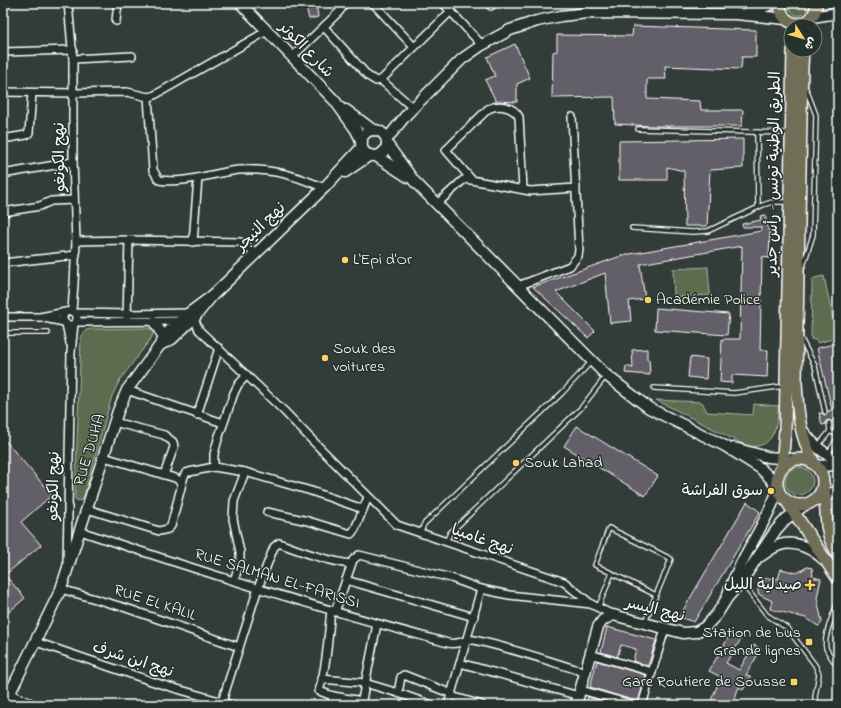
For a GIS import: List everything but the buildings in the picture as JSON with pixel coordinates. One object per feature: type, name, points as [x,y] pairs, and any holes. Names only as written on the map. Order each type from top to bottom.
[{"type":"main road","name":"شارع الكوثر","points":[[240,3],[335,101],[364,124],[376,130]]},
{"type":"main road","points":[[736,14],[760,9],[773,3]]},
{"type":"main road","points":[[780,3],[780,9],[784,18]]},
{"type":"main road","points":[[812,18],[816,4],[823,8],[838,12]]},
{"type":"main road","points":[[328,184],[373,156],[384,152],[387,141],[410,111],[462,59],[482,45],[510,30],[537,21],[561,16],[587,8],[736,14],[783,23]]},
{"type":"main road","points":[[819,18],[838,12]]},
{"type":"main road","name":"الطريق الوطنية تونس - رأس جدير","points":[[782,463],[786,386],[793,58]]},
{"type":"main road","name":"الطريق الوطنية تونس - رأس جدير","points":[[802,58],[796,382],[800,427],[806,447],[815,464]]},
{"type":"main road","name":"شارع الكوثر","points":[[335,101],[356,130],[362,145]]},
{"type":"main road","points":[[328,184],[362,145],[365,134],[376,130],[410,111]]},
{"type":"main road","points":[[376,130],[382,132],[414,181],[606,375],[649,408],[725,446],[760,468],[770,478],[780,492],[838,579]]},
{"type":"main road","points":[[362,145],[367,154],[373,156],[414,181]]},
{"type":"main road","name":"نهج النيجر","points":[[192,316],[328,184]]},
{"type":"main road","name":"RUE DUHA","points":[[4,705],[61,589],[114,422],[127,390],[162,341],[172,339],[183,324],[192,316]]},
{"type":"main road","points":[[154,322],[162,341]]},
{"type":"main road","points":[[800,427],[817,447],[838,461]]},
{"type":"main road","points":[[725,446],[782,463],[801,458],[815,464],[838,465]]},
{"type":"main road","points":[[782,463],[777,477],[780,492],[791,503],[798,505],[809,503],[820,493],[823,483]]},
{"type":"main road","points":[[815,464],[821,471],[825,496],[827,526],[830,539],[838,555]]},
{"type":"main road","points":[[737,580],[756,560],[776,530],[793,512],[809,503],[838,491]]},
{"type":"main road","points":[[737,580],[780,492]]},
{"type":"main road","points":[[756,560],[780,545],[788,544],[807,548],[818,554],[828,563]]},
{"type":"main road","name":"نهج اليسر","points":[[579,697],[600,623],[608,616],[613,615],[690,634],[702,630],[717,614],[737,580]]},
{"type":"street","name":"نهج الكونغو","points":[[68,3],[73,50],[73,162],[76,241],[71,312]]},
{"type":"street","points":[[116,21],[118,3]]},
{"type":"street","points":[[292,57],[339,12],[345,3]]},
{"type":"street","points":[[373,3],[414,48]]},
{"type":"street","points":[[443,3],[482,45]]},
{"type":"street","points":[[324,27],[368,76],[376,81],[381,80],[451,11]]},
{"type":"street","points":[[3,92],[127,92],[148,97],[267,31]]},
{"type":"street","points":[[3,52],[73,50]]},
{"type":"street","points":[[73,59],[132,56]]},
{"type":"street","points":[[381,80],[410,111]]},
{"type":"street","points":[[3,139],[26,135],[29,133],[32,93]]},
{"type":"street","points":[[148,97],[153,170],[159,180],[164,181],[198,178],[238,170],[274,171],[328,184]]},
{"type":"street","points":[[471,179],[446,150],[488,109],[493,106],[511,108],[516,111],[519,117],[523,189]]},
{"type":"street","points":[[518,286],[570,266],[578,256],[579,250],[572,117]]},
{"type":"street","points":[[8,173],[73,162]]},
{"type":"street","points":[[193,242],[198,178]]},
{"type":"street","points":[[437,204],[462,180],[471,179],[530,190],[576,188]]},
{"type":"street","points":[[3,212],[40,206],[51,201],[74,200]]},
{"type":"street","points":[[126,322],[129,240]]},
{"type":"street","points":[[76,241],[129,240],[240,242],[255,254]]},
{"type":"street","points":[[3,263],[76,255]]},
{"type":"street","points":[[71,312],[77,316],[76,323]]},
{"type":"street","points":[[65,323],[63,316],[71,312]]},
{"type":"street","points":[[3,318],[40,317],[71,312],[192,316],[199,330]]},
{"type":"street","points":[[40,317],[69,325],[76,323],[154,322],[183,324],[199,330]]},
{"type":"street","name":"نهج الكونغو","points":[[65,323],[71,352]]},
{"type":"street","name":"نهج الكونغو","points":[[67,573],[71,352],[76,323]]},
{"type":"street","name":"نهج غامبيا","points":[[199,330],[248,375],[397,525],[564,582],[591,604]]},
{"type":"street","points":[[198,415],[219,348]]},
{"type":"street","points":[[214,467],[214,454],[223,424],[238,385],[248,375]]},
{"type":"street","points":[[127,390],[223,424]]},
{"type":"street","points":[[114,422],[164,436],[173,442],[174,447],[164,475]]},
{"type":"street","points":[[104,457],[182,482]]},
{"type":"street","points":[[87,508],[159,531],[164,531],[171,526],[182,482],[186,473],[214,467],[245,472],[311,491],[364,509]]},
{"type":"street","points":[[234,581],[240,556],[233,519],[234,501],[245,472]]},
{"type":"street","points":[[267,512],[308,521],[351,534],[354,532],[368,497]]},
{"type":"street","name":"RUE SALMAN EL-FARISSI","points":[[80,531],[234,581],[377,624],[454,644],[472,639],[585,672]]},
{"type":"street","points":[[221,703],[258,588],[276,544],[279,543],[342,563],[351,564]]},
{"type":"street","points":[[377,624],[362,703],[319,691],[333,611],[351,564],[359,555],[451,578],[481,589],[509,595],[591,604],[613,615]]},
{"type":"street","points":[[346,580],[474,617]]},
{"type":"street","name":"RUE EL KALIL","points":[[61,589],[126,608],[239,647]]},
{"type":"street","points":[[448,705],[481,589]]},
{"type":"street","points":[[642,705],[665,629]]},
{"type":"street","name":"نهج ابن شرف","points":[[36,642],[160,684],[221,703],[233,705]]},
{"type":"street","points":[[590,654],[652,672]]},
{"type":"street","points":[[460,663],[579,697],[634,705]]},
{"type":"street","points":[[398,693],[401,677],[404,675],[451,695],[482,705]]},
{"type":"street","points":[[322,679],[365,683],[432,705]]},
{"type":"street","points":[[10,694],[36,705]]},
{"type":"street","points":[[332,705],[334,696]]},
{"type":"lane","points":[[798,278],[812,242],[813,235],[816,115],[801,77]]},
{"type":"lane","points":[[638,129],[791,133]]},
{"type":"lane","points":[[757,132],[758,207]]},
{"type":"lane","points":[[632,228],[693,232],[708,231],[758,207],[772,202],[789,202]]},
{"type":"lane","points":[[797,332],[815,366],[825,412]]},
{"type":"lane","points":[[3,333],[48,333]]},
{"type":"lane","points":[[420,534],[424,524],[562,393],[592,361]]},
{"type":"lane","points":[[446,542],[450,533],[581,408],[606,375]]},
{"type":"lane","points":[[654,388],[734,393],[786,386]]},
{"type":"lane","points":[[817,447],[830,432],[829,423]]},
{"type":"lane","points":[[828,455],[838,436],[830,432]]},
{"type":"lane","points":[[645,623],[671,559],[609,528],[595,565],[656,595]]},
{"type":"lane","points":[[598,608],[612,573]]},
{"type":"lane","points":[[737,580],[767,615],[787,628],[815,665],[818,674],[815,697],[817,705]]},
{"type":"lane","points":[[838,602],[826,637],[826,644],[829,654],[838,667]]},
{"type":"green space","points":[[790,3],[807,3],[807,10],[803,14],[796,15],[790,10]]},
{"type":"green space","points":[[708,267],[710,295],[674,297],[673,269]]},
{"type":"green space","points":[[824,276],[837,338],[817,343],[816,340],[811,339],[812,281],[814,278]]},
{"type":"green space","points":[[148,328],[153,331],[152,337],[120,380],[112,396],[84,496],[81,501],[76,500],[81,337],[86,330],[91,329]]},
{"type":"green space","points":[[656,400],[702,402],[707,412],[753,415],[754,404],[779,406],[775,428],[768,440],[763,444],[756,446],[747,446]]},
{"type":"green space","points":[[799,467],[805,468],[809,471],[812,475],[812,487],[809,491],[805,494],[799,495],[793,494],[789,491],[786,487],[785,481],[786,475],[789,471],[793,468]]},
{"type":"place","name":"L'Epi d'Or","points":[[345,260]]},
{"type":"place","name":"Académie Police","points":[[648,300]]},
{"type":"place","name":"Souk des voitures","points":[[325,358]]},
{"type":"place","name":"Souk Lahad","points":[[516,463]]},
{"type":"place","name":"سوق الفراشة","points":[[771,491]]},
{"type":"place","name":"صيدلية الليل","points":[[810,585]]},
{"type":"place","name":"Station de bus Grande lignes","points":[[809,642]]},
{"type":"place","name":"Gare Routiere de Sousse","points":[[794,682]]}]
